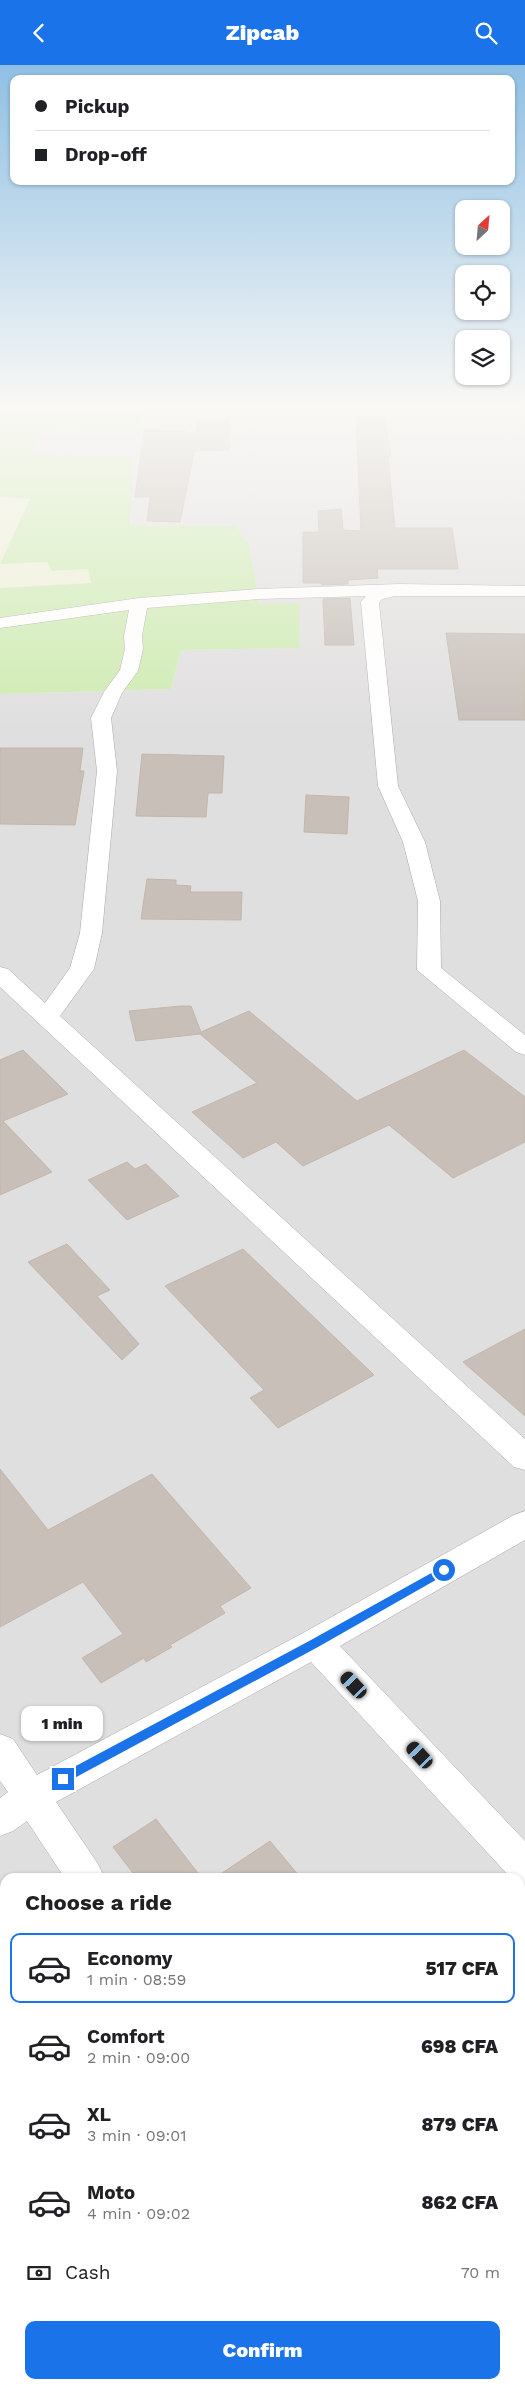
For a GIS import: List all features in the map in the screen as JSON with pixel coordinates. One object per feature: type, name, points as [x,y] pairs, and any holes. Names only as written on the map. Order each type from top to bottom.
[{"type":"street","points":[[0,623],[139,603],[287,591],[400,589],[525,591]]},
{"type":"street","points":[[400,589],[376,595],[370,602],[388,786],[414,842],[429,901],[429,970],[525,1047]]},
{"type":"street","points":[[46,1018],[82,969],[91,933],[108,771],[101,718],[113,693],[129,671],[134,649],[133,636],[139,603]]},
{"type":"street","points":[[0,974],[525,1458]]},
{"type":"street","points":[[0,1819],[30,1797],[315,1643],[525,1524]]},
{"type":"street","points":[[315,1643],[525,1867]]},
{"type":"street","points":[[0,1750],[82,1873]]},
{"type":"shaded area","points":[[131,514],[525,514],[525,1873],[0,1873],[0,694],[171,689],[181,650],[299,648],[260,604],[249,544],[236,526],[130,525]]},
{"type":"green space","points":[[0,514],[23,514],[0,563]]},
{"type":"green space","points":[[23,514],[131,514],[130,525],[236,526],[249,544],[260,604],[300,603],[299,648],[181,650],[171,689],[0,694],[0,588],[91,583],[88,569],[52,571],[47,562],[0,564]]},
{"type":"green space","points":[[48,562],[52,571],[89,569],[91,583],[0,588],[0,564]]},
{"type":"building","points":[[148,514],[182,514],[180,522],[147,521]]},
{"type":"building","points":[[318,514],[342,514],[343,530],[361,531],[360,514],[394,514],[395,528],[452,528],[458,569],[377,569],[378,578],[348,580],[348,584],[322,585],[322,583],[303,583],[303,532],[319,532]]},
{"type":"building","points":[[350,598],[354,645],[325,645],[323,599]]},
{"type":"building","points":[[446,633],[525,634],[525,720],[459,720]]},
{"type":"building","points":[[0,748],[83,748],[80,771],[84,771],[75,825],[0,824]]},
{"type":"building","points":[[142,754],[224,756],[222,793],[208,793],[206,817],[136,816]]},
{"type":"building","points":[[306,795],[349,797],[347,834],[304,832]]},
{"type":"building","points":[[147,879],[176,880],[176,885],[191,886],[190,892],[242,892],[241,920],[141,919]]},
{"type":"building","points":[[191,1006],[201,1032],[249,1011],[357,1101],[464,1050],[525,1097],[525,1142],[453,1178],[389,1125],[303,1166],[276,1142],[243,1158],[192,1112],[257,1083],[200,1034],[136,1041],[129,1011]]},
{"type":"building","points":[[23,1050],[68,1094],[3,1121],[52,1172],[0,1195],[0,1060]]},
{"type":"building","points":[[127,1162],[135,1169],[146,1164],[179,1196],[127,1220],[88,1180]]},
{"type":"building","points":[[67,1244],[110,1290],[97,1296],[139,1344],[122,1360],[28,1262]]},
{"type":"building","points":[[243,1249],[374,1375],[278,1428],[250,1398],[264,1390],[165,1286]]},
{"type":"building","points":[[525,1329],[525,1416],[463,1362]]},
{"type":"building","points":[[0,1469],[48,1530],[152,1474],[251,1588],[220,1606],[225,1613],[170,1645],[172,1647],[146,1662],[144,1658],[101,1683],[82,1658],[123,1634],[83,1582],[0,1627]]},
{"type":"building","points":[[156,1819],[198,1873],[133,1873],[113,1847]]},
{"type":"building","points":[[270,1841],[297,1873],[222,1873]]},
{"type":"route","points":[[63,1779],[315,1643],[444,1570]]}]
